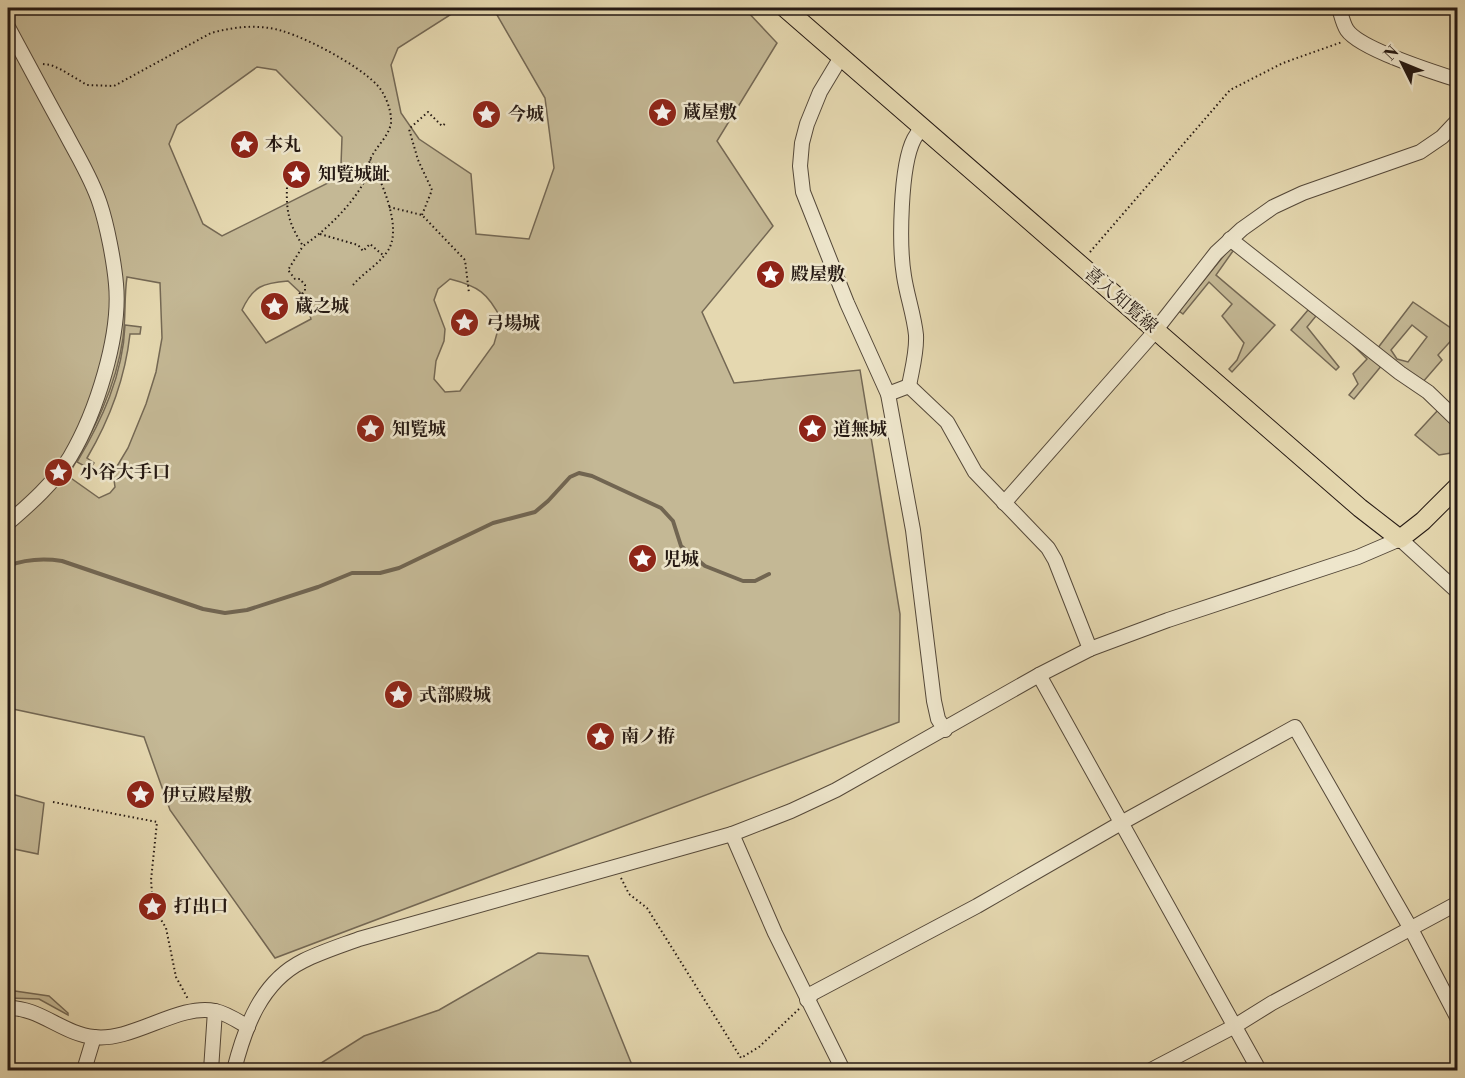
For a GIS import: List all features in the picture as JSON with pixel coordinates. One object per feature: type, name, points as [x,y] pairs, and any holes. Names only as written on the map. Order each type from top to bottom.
[{"type":"main road","name":"喜入知覧線","points":[[784,8],[1360,508],[1400,539]]},
{"type":"main road","points":[[1400,539],[1423,521],[1458,486]]},
{"type":"street","points":[[1340,8],[1346,29],[1354,38],[1392,57],[1458,80]]},
{"type":"street","points":[[8,27],[86,172],[100,204],[116,285],[115,319],[108,360],[92,412],[70,457],[34,501],[8,523]]},
{"type":"street","points":[[841,57],[820,92],[807,124],[802,142],[800,166],[803,192],[847,303],[888,394],[914,530],[934,702],[938,719],[945,730]]},
{"type":"street","points":[[1004,503],[1155,330],[1216,253],[1230,239],[1273,207],[1303,193],[1420,152],[1442,137],[1458,120]]},
{"type":"street","points":[[909,386],[916,342],[903,273],[902,204],[908,159],[914,139],[922,128]]},
{"type":"street","points":[[1230,239],[1400,373],[1428,392],[1458,421]]},
{"type":"street","points":[[888,394],[909,386]]},
{"type":"street","points":[[909,386],[947,422],[975,472],[1048,549],[1055,560],[1090,649]]},
{"type":"street","points":[[234,1071],[248,1027],[261,999],[275,981],[301,962],[359,939],[732,834],[791,811],[836,790],[1039,675],[1090,649],[1168,620],[1358,557],[1400,539],[1458,592]]},
{"type":"street","points":[[1039,675],[1259,1071]]},
{"type":"street","points":[[807,1000],[813,993],[977,906],[1295,727],[1411,929],[1458,1019]]},
{"type":"street","points":[[732,834],[775,933],[843,1071]]},
{"type":"street","points":[[1151,1071],[1458,903]]},
{"type":"street","points":[[8,1008],[27,1010],[94,1037],[113,1036],[194,1011],[215,1011],[248,1027]]},
{"type":"street","points":[[211,1071],[215,1011]]},
{"type":"street","points":[[84,1071],[94,1037]]},
{"type":"path","points":[[28,65],[51,65],[87,85],[114,86],[211,33],[227,28],[251,26],[272,28],[291,34],[352,64],[375,83],[382,91],[391,122],[387,134],[370,159],[363,183],[320,234],[303,246],[288,270],[295,279],[300,279],[305,285],[305,291],[301,295],[299,293]]},
{"type":"path","points":[[1080,263],[1230,90],[1283,63],[1354,38]]},
{"type":"path","points":[[422,214],[432,190],[418,160],[410,129],[428,112],[442,126],[446,123]]},
{"type":"path","points":[[353,285],[384,256],[390,247],[391,240],[389,207],[382,180],[370,159]]},
{"type":"path","points":[[297,181],[287,187],[286,211],[293,231],[303,246]]},
{"type":"path","points":[[389,207],[422,214],[465,260],[469,293]]},
{"type":"path","points":[[320,234],[358,245],[363,251],[370,244],[384,256]]},
{"type":"path","points":[[53,802],[157,822],[151,880],[153,906],[166,928],[176,976],[194,1011]]},
{"type":"path","points":[[616,867],[629,894],[647,908],[741,1058],[759,1047],[794,1016],[807,1000]]},
{"type":"shaded area","points":[[8,8],[461,8],[398,48],[391,65],[401,113],[419,139],[471,174],[476,234],[529,239],[554,168],[545,98],[493,8],[744,8],[777,43],[717,141],[773,226],[702,312],[734,383],[860,370],[900,614],[899,722],[275,958],[170,810],[144,737],[13,709],[8,705]],"holes":[[[257,67],[276,70],[342,137],[341,165],[328,183],[222,236],[203,224],[169,144],[177,125]],[[127,277],[160,283],[162,338],[156,372],[146,404],[128,448],[113,473],[115,487],[110,493],[99,498],[68,476],[95,426],[115,374],[123,338]],[[450,279],[475,288],[487,297],[501,319],[494,344],[460,391],[445,392],[434,379],[436,361],[444,341],[445,329],[434,300],[438,289]],[[288,281],[305,297],[311,319],[266,343],[242,310],[250,296],[260,287]]]},
{"type":"shaded area","points":[[1230,248],[1233,251],[1216,275],[1275,325],[1232,372],[1229,369],[1237,360],[1244,343],[1222,316],[1232,304],[1209,282],[1183,314],[1179,311]]},
{"type":"shaded area","points":[[1413,302],[1458,333],[1438,355],[1442,360],[1422,383],[1387,359],[1354,399],[1349,395],[1358,384],[1353,374],[1367,359],[1345,337],[1377,349]],"holes":[[[1412,325],[1427,337],[1408,362],[1397,359],[1391,350]]]},
{"type":"shaded area","points":[[1308,310],[1316,316],[1307,327],[1339,367],[1336,370],[1291,330]]},
{"type":"shaded area","points":[[125,325],[141,327],[140,334],[130,334],[128,351],[115,398],[103,428],[87,458],[94,463],[90,469],[77,462],[103,413],[116,379]]},
{"type":"shaded area","points":[[1438,410],[1457,429],[1457,452],[1439,455],[1415,435]]},
{"type":"shaded area","points":[[8,793],[44,803],[38,854],[9,848],[8,883]]},
{"type":"shaded area","points":[[538,953],[588,956],[634,1070],[310,1070],[364,1036],[439,1010]]},
{"type":"shaded area","points":[[8,990],[49,996],[68,1015],[39,999],[8,998]]},
{"type":"waterway","points":[[8,566],[34,560],[62,561],[203,609],[225,613],[247,610],[318,587],[352,573],[380,573],[399,568],[493,523],[535,512],[570,477],[579,473],[592,476],[661,508],[673,521],[681,546],[705,566],[743,581],[755,581],[769,574]]},
{"type":"place","name":"蔵屋敷","points":[[662,112]]},
{"type":"place","name":"今城","points":[[487,114]]},
{"type":"place","name":"本丸","points":[[244,144]]},
{"type":"place","name":"知覧城趾","points":[[297,174]]},
{"type":"place","name":"殿屋敷","points":[[770,274]]},
{"type":"place","name":"蔵之城","points":[[274,306]]},
{"type":"place","name":"弓場城","points":[[465,323]]},
{"type":"place","name":"知覧城","points":[[371,429]]},
{"type":"place","name":"道無城","points":[[812,429]]},
{"type":"place","name":"小谷大手口","points":[[59,472]]},
{"type":"place","name":"児城","points":[[642,559]]},
{"type":"place","name":"式部殿城","points":[[398,695]]},
{"type":"place","name":"南ノ拵","points":[[600,736]]},
{"type":"place","name":"伊豆殿屋敷","points":[[141,795]]},
{"type":"place","name":"打出口","points":[[153,906]]}]
